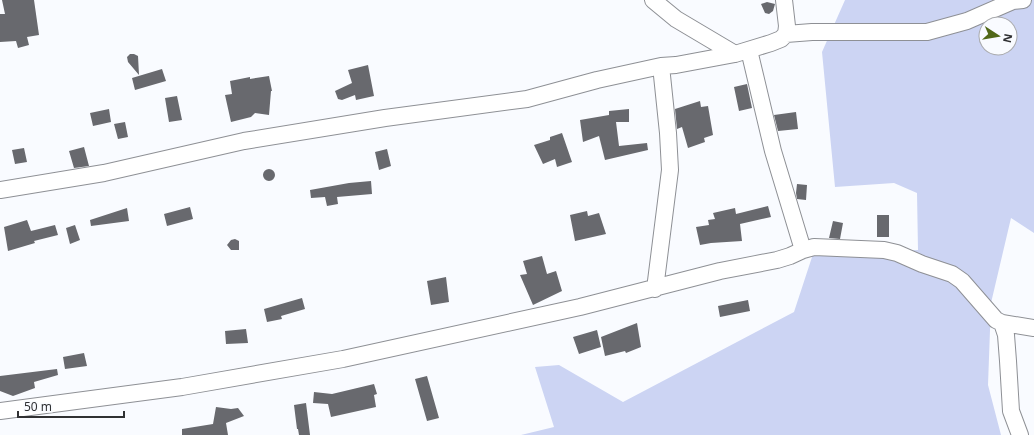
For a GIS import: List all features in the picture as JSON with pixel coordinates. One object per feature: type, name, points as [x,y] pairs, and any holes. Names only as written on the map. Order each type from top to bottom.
[{"type":"street","points":[[653,0],[676,19],[742,52],[803,250]]},
{"type":"street","points":[[0,190],[104,173],[244,141],[385,118],[527,99],[597,80],[661,66],[676,65],[742,52],[781,39],[786,34],[787,26],[784,0]]},
{"type":"street","points":[[786,34],[812,32],[927,32],[967,21],[1013,1],[1023,0]]},
{"type":"street","points":[[655,289],[670,170],[661,66]]},
{"type":"street","points":[[0,411],[182,387],[328,361],[496,326],[655,289],[720,272],[777,260],[814,247],[884,250],[897,253],[922,264],[952,274],[962,282],[996,320],[1002,323],[1034,328]]},
{"type":"street","points":[[1002,323],[1006,336],[1011,411],[1020,435]]},
{"type":"shaded area","points":[[845,0],[1034,0],[1034,233],[1011,218],[991,303],[988,385],[1001,435],[521,435],[554,427],[535,367],[559,365],[623,402],[794,312],[813,254],[918,250],[917,193],[894,183],[835,187],[822,52]]},
{"type":"building","points":[[2,0],[34,0],[39,35],[27,37],[29,45],[18,48],[16,41],[0,42],[0,14],[5,14]]},
{"type":"building","points":[[767,2],[775,4],[773,11],[769,14],[765,13],[761,4]]},
{"type":"building","points":[[130,54],[138,56],[139,75],[128,62],[127,57]]},
{"type":"building","points":[[368,65],[374,96],[356,100],[355,95],[342,100],[338,99],[335,91],[352,83],[348,70]]},
{"type":"building","points":[[162,69],[166,81],[135,90],[132,78]]},
{"type":"building","points":[[269,76],[272,91],[269,115],[255,113],[251,117],[231,122],[225,95],[232,94],[230,81],[250,77],[250,79]]},
{"type":"building","points":[[747,84],[752,108],[739,111],[734,87]]},
{"type":"building","points":[[177,96],[182,120],[169,122],[165,98]]},
{"type":"building","points":[[700,101],[701,107],[708,106],[713,135],[704,138],[705,142],[688,148],[682,127],[677,129],[675,109]]},
{"type":"building","points":[[109,109],[111,122],[93,126],[90,113]]},
{"type":"building","points":[[629,109],[629,122],[616,122],[619,146],[647,143],[648,150],[605,160],[599,136],[583,142],[580,120],[609,115],[609,111]]},
{"type":"building","points":[[796,112],[798,129],[778,131],[774,115]]},
{"type":"building","points":[[125,122],[128,137],[118,139],[114,124]]},
{"type":"building","points":[[562,133],[572,162],[557,167],[555,159],[543,164],[534,145],[550,140],[550,137]]},
{"type":"building","points":[[84,147],[89,166],[74,168],[69,151]]},
{"type":"building","points":[[24,148],[27,162],[15,164],[12,150]]},
{"type":"building","points":[[387,149],[391,166],[379,170],[375,152]]},
{"type":"building","points":[[269,169],[273,171],[275,175],[273,179],[269,181],[265,179],[263,175],[265,171]]},
{"type":"building","points":[[371,181],[372,194],[337,197],[338,204],[327,206],[325,197],[311,198],[310,190],[349,183]]},
{"type":"building","points":[[797,184],[807,185],[806,200],[797,199]]},
{"type":"building","points":[[768,206],[771,217],[740,224],[742,241],[700,245],[696,227],[709,225],[708,220],[715,219],[713,213],[735,208],[736,214]]},
{"type":"building","points":[[190,207],[193,219],[167,226],[164,214]]},
{"type":"building","points":[[127,208],[129,221],[91,226],[90,220]]},
{"type":"building","points":[[587,211],[588,216],[599,213],[606,234],[575,241],[570,215]]},
{"type":"building","points":[[877,215],[889,215],[889,237],[877,237]]},
{"type":"building","points":[[27,220],[31,231],[55,225],[58,235],[34,241],[35,243],[8,251],[4,227]]},
{"type":"building","points":[[833,221],[843,223],[840,239],[829,238]]},
{"type":"building","points":[[75,225],[80,240],[70,244],[66,228]]},
{"type":"building","points":[[235,239],[239,241],[239,250],[231,250],[227,245],[231,240]]},
{"type":"building","points":[[542,256],[547,274],[556,271],[562,291],[533,305],[520,275],[527,274],[523,261]]},
{"type":"building","points":[[446,277],[449,302],[431,305],[427,281]]},
{"type":"building","points":[[302,298],[305,309],[281,316],[282,319],[267,322],[264,309]]},
{"type":"building","points":[[748,300],[750,311],[720,317],[718,306]]},
{"type":"building","points":[[637,323],[641,347],[626,353],[625,351],[605,356],[601,337]]},
{"type":"building","points":[[246,329],[248,343],[226,344],[225,331]]},
{"type":"building","points":[[597,330],[601,347],[579,354],[573,337]]},
{"type":"building","points":[[84,353],[87,366],[65,369],[63,357]]},
{"type":"building","points":[[57,369],[58,375],[34,382],[35,388],[13,396],[0,391],[0,376]]},
{"type":"building","points":[[427,376],[439,418],[427,421],[415,379]]},
{"type":"building","points":[[374,384],[377,394],[374,395],[376,407],[331,417],[328,404],[313,403],[314,392],[332,394]]},
{"type":"building","points":[[306,403],[310,435],[299,435],[294,405]]},
{"type":"building","points":[[216,407],[231,409],[238,408],[244,416],[226,423],[228,435],[182,435],[182,429],[213,424]]}]
